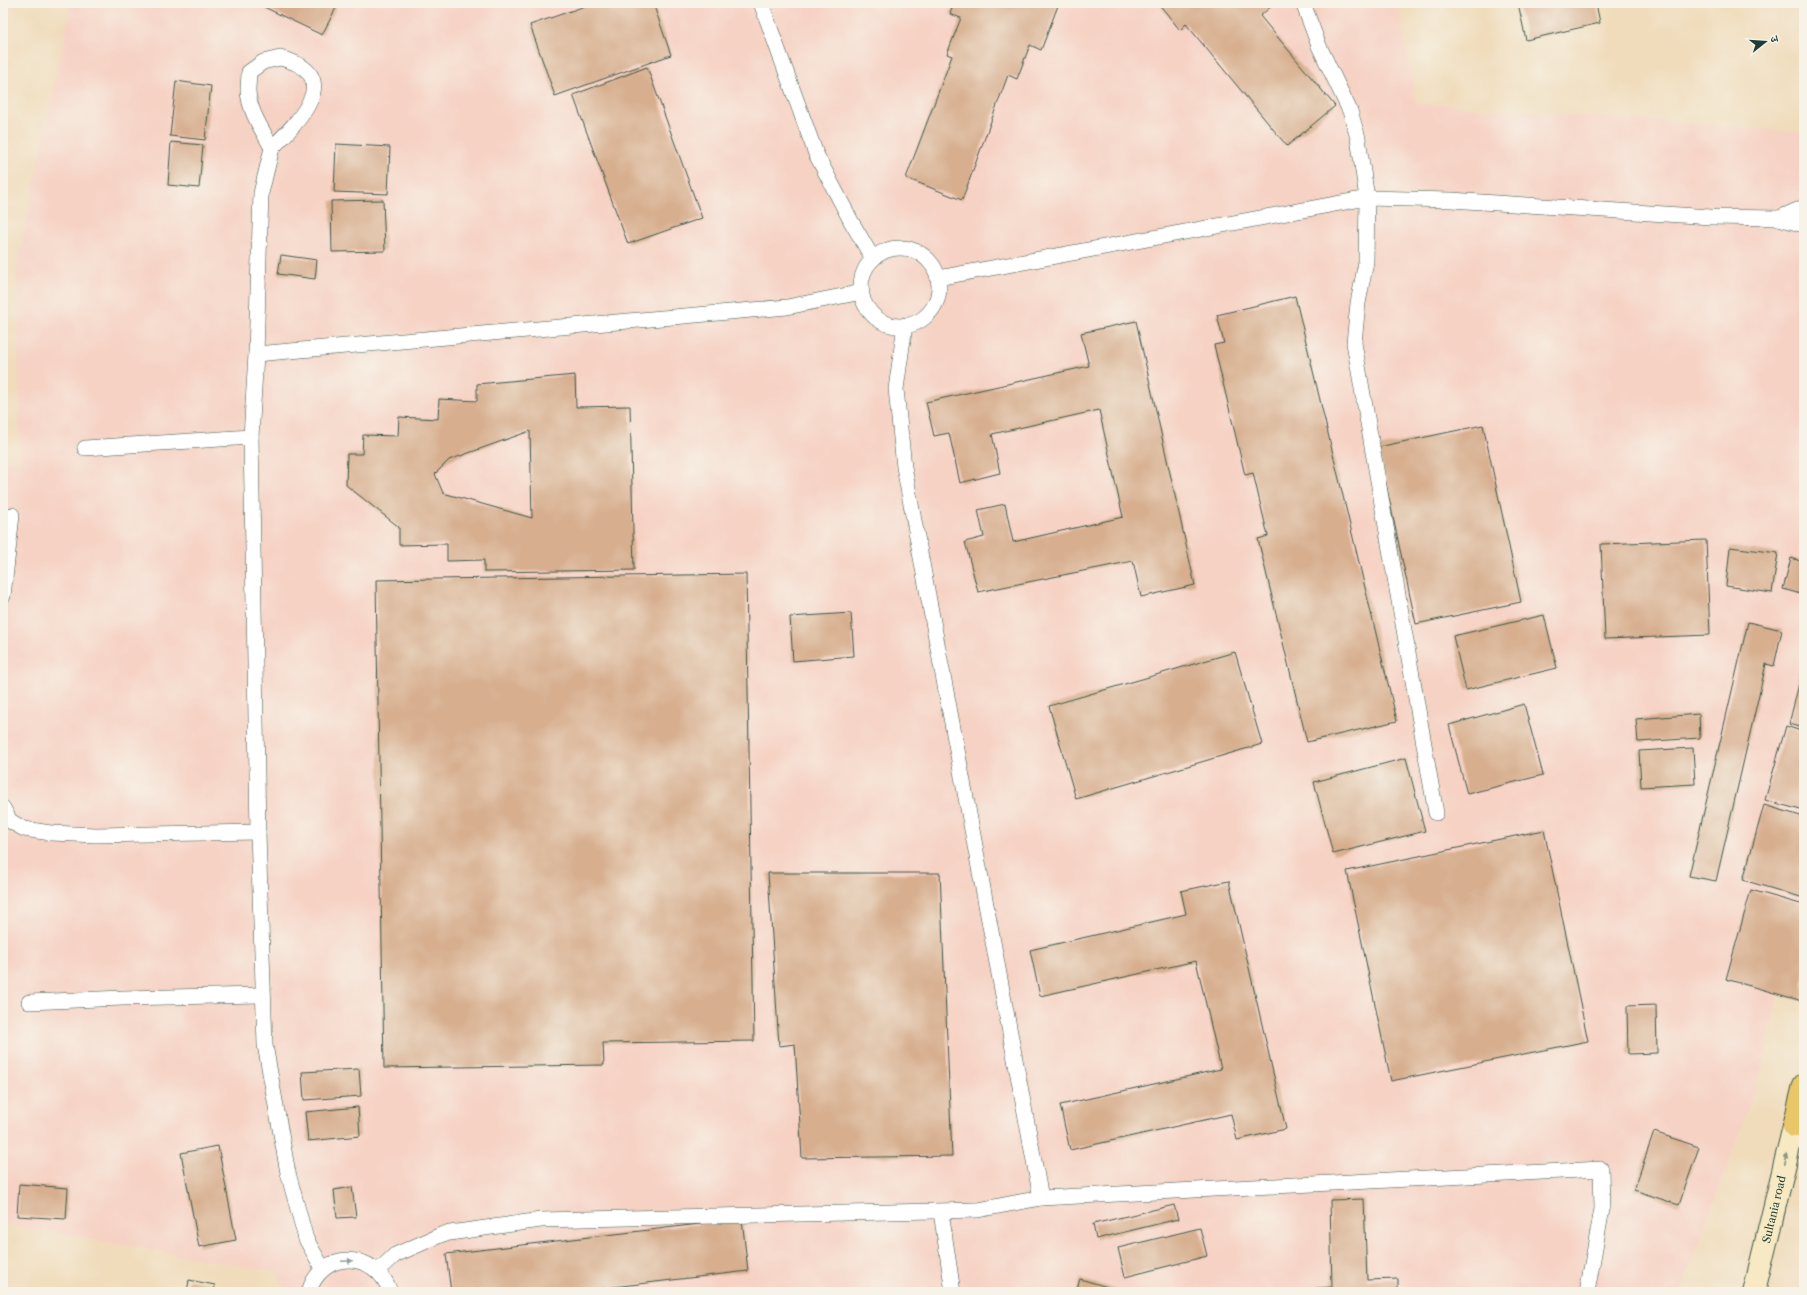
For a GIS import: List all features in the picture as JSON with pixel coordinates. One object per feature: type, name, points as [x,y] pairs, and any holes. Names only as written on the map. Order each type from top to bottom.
[{"type":"main road","points":[[1799,1125],[1804,1085]]},
{"type":"main road","name":"Sultania road","points":[[1754,1292],[1799,1125]]},
{"type":"lane","points":[[761,3],[816,154],[851,221],[873,259]]},
{"type":"lane","points":[[1303,3],[1319,46],[1350,111],[1358,138],[1367,198],[1366,262],[1358,303],[1354,343],[1436,813]]},
{"type":"lane","points":[[272,148],[260,127],[252,105],[248,91],[249,72],[263,62],[280,58],[294,61],[305,69],[313,80],[314,92],[311,101],[300,117],[272,148],[261,193],[256,354],[251,437],[258,832],[263,995],[265,1045],[288,1173],[306,1239],[323,1269]]},
{"type":"lane","points":[[938,278],[1367,198],[1451,200],[1711,217],[1779,218],[1804,225]]},
{"type":"lane","points":[[1779,218],[1804,207]]},
{"type":"lane","points":[[895,248],[919,252],[929,260],[936,270],[939,283],[938,297],[933,309],[924,318],[905,325],[885,323],[874,315],[866,304],[862,292],[862,280],[866,268],[873,259],[883,252],[895,248]]},
{"type":"lane","points":[[256,354],[787,306],[862,292]]},
{"type":"lane","points":[[905,325],[896,389],[904,467],[1041,1198]]},
{"type":"lane","points":[[85,448],[251,437]]},
{"type":"lane","points":[[3,596],[12,515]]},
{"type":"lane","points":[[3,808],[10,821],[24,829],[51,833],[96,835],[258,832]]},
{"type":"lane","points":[[29,1002],[263,995]]},
{"type":"lane","points":[[378,1271],[395,1255],[442,1234],[541,1220],[941,1212],[978,1210],[1041,1198],[1601,1169],[1602,1209],[1587,1292]]},
{"type":"lane","points":[[941,1212],[954,1292]]},
{"type":"lane","points":[[309,1292],[311,1284],[323,1269],[342,1260],[354,1260],[367,1264],[378,1271],[387,1283],[390,1292]]},
{"type":"shaded area","points":[[71,3],[1397,3],[1416,103],[1804,132],[1804,880],[1762,1070],[1681,1292],[287,1292],[276,1272],[3,1224],[3,458],[20,463],[17,266]]},
{"type":"building","points":[[264,3],[338,4],[322,35],[262,6]]},
{"type":"building","points":[[594,3],[653,3],[671,55],[555,96],[530,25]]},
{"type":"building","points":[[954,3],[1059,3],[1041,50],[1030,45],[1017,79],[1008,75],[962,200],[906,178],[952,56],[947,54],[961,18],[950,14]]},
{"type":"building","points":[[1158,3],[1273,3],[1274,4],[1260,16],[1335,106],[1287,146],[1186,24],[1180,30]]},
{"type":"building","points":[[1518,3],[1596,3],[1600,23],[1526,40]]},
{"type":"building","points":[[647,67],[702,218],[628,244],[573,95]]},
{"type":"building","points":[[176,81],[211,86],[205,140],[170,136]]},
{"type":"building","points":[[171,142],[203,145],[199,188],[168,185]]},
{"type":"building","points":[[336,144],[390,147],[388,194],[334,192]]},
{"type":"building","points":[[383,200],[385,251],[332,252],[331,201]]},
{"type":"building","points":[[281,255],[317,260],[315,279],[278,274]]},
{"type":"building","points":[[1295,296],[1397,721],[1307,742],[1258,539],[1268,536],[1253,473],[1245,475],[1214,345],[1224,343],[1217,315]]},
{"type":"building","points":[[1136,321],[1195,585],[1141,597],[1133,561],[978,592],[965,542],[984,537],[978,510],[1005,504],[1013,542],[1123,517],[1099,410],[992,434],[1000,473],[960,483],[949,433],[934,436],[926,402],[1089,366],[1081,333]]},
{"type":"building","points":[[575,375],[576,407],[630,406],[634,570],[484,572],[484,560],[447,561],[447,544],[399,545],[399,527],[346,485],[347,454],[362,454],[363,435],[398,436],[399,417],[438,419],[439,399],[477,401],[477,384]],"holes":[[[530,431],[532,518],[443,493],[435,474],[449,460]]]},
{"type":"building","points":[[1483,425],[1521,602],[1416,624],[1378,447]]},
{"type":"building","points":[[1706,540],[1710,635],[1605,639],[1601,544]]},
{"type":"building","points":[[1730,547],[1778,553],[1772,593],[1726,586]]},
{"type":"building","points":[[1791,558],[1804,562],[1804,595],[1783,589]]},
{"type":"building","points":[[746,574],[754,1041],[603,1043],[604,1065],[384,1068],[376,580]]},
{"type":"building","points":[[851,613],[854,656],[793,661],[790,617]]},
{"type":"building","points":[[1544,615],[1557,668],[1466,690],[1453,636]]},
{"type":"building","points":[[1748,622],[1782,630],[1774,666],[1766,664],[1716,881],[1689,876]]},
{"type":"building","points":[[1235,652],[1262,744],[1076,799],[1049,706]]},
{"type":"building","points":[[1804,668],[1804,728],[1789,724]]},
{"type":"building","points":[[1524,704],[1543,775],[1467,794],[1449,725]]},
{"type":"building","points":[[1699,714],[1700,738],[1638,742],[1636,719]]},
{"type":"building","points":[[1786,726],[1804,732],[1804,811],[1765,800]]},
{"type":"building","points":[[1693,748],[1695,784],[1641,787],[1639,751]]},
{"type":"building","points":[[1406,758],[1425,831],[1333,854],[1314,782]]},
{"type":"building","points":[[1764,805],[1804,817],[1804,898],[1743,880]]},
{"type":"building","points":[[1544,830],[1588,1041],[1391,1081],[1347,871]]},
{"type":"building","points":[[768,873],[940,873],[952,1156],[802,1158],[795,1044],[779,1046]]},
{"type":"building","points":[[1229,881],[1286,1129],[1237,1140],[1231,1114],[1070,1150],[1060,1105],[1221,1069],[1196,961],[1040,996],[1030,950],[1186,914],[1181,891]]},
{"type":"building","points":[[1751,890],[1804,905],[1804,992],[1802,1001],[1726,979]]},
{"type":"building","points":[[1656,1005],[1657,1053],[1628,1054],[1627,1006]]},
{"type":"building","points":[[359,1069],[361,1096],[304,1100],[302,1072]]},
{"type":"building","points":[[358,1107],[360,1136],[308,1141],[305,1112]]},
{"type":"building","points":[[1654,1132],[1699,1147],[1679,1205],[1634,1190]]},
{"type":"building","points":[[218,1146],[236,1240],[199,1247],[181,1153]]},
{"type":"building","points":[[19,1184],[68,1188],[66,1219],[17,1216]]},
{"type":"building","points":[[352,1187],[356,1217],[337,1218],[334,1190]]},
{"type":"building","points":[[1364,1199],[1367,1280],[1398,1279],[1398,1292],[1316,1292],[1316,1288],[1332,1287],[1330,1200]]},
{"type":"building","points":[[1174,1205],[1178,1219],[1096,1239],[1093,1224]]},
{"type":"building","points":[[742,1219],[748,1271],[571,1292],[451,1292],[446,1254]]},
{"type":"building","points":[[1200,1228],[1207,1256],[1125,1277],[1118,1248]]},
{"type":"building","points":[[1080,1279],[1125,1292],[1076,1292]]},
{"type":"building","points":[[189,1280],[215,1285],[214,1292],[187,1292]]}]
